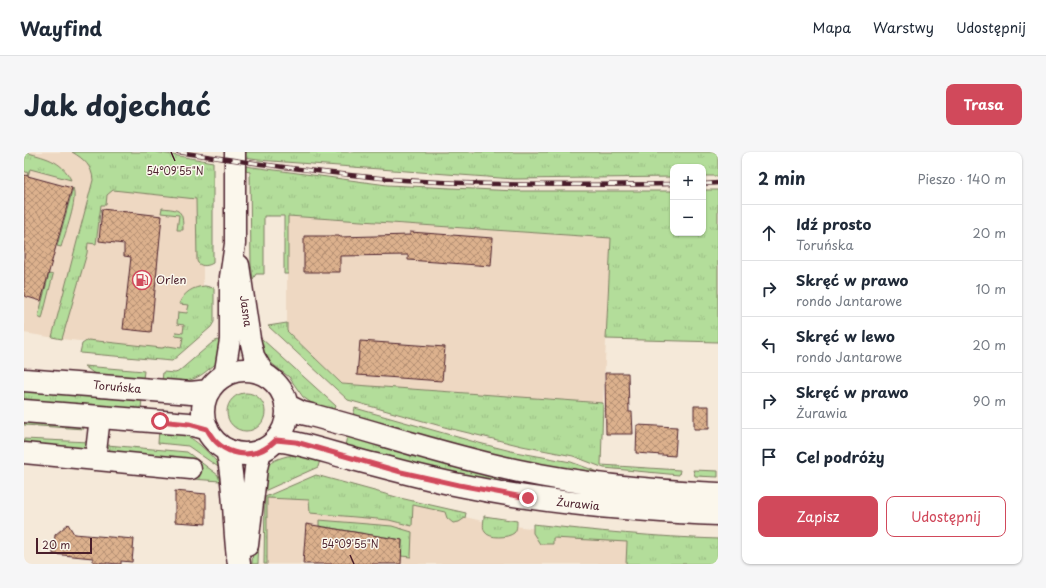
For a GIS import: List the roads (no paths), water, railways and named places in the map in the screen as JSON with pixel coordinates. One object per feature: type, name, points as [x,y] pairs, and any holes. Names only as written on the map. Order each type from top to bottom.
[{"type":"main road","points":[[244,564],[248,543],[256,468],[268,446],[284,426],[286,418],[286,405],[280,390],[275,383],[265,376],[244,370],[233,372],[217,384],[206,399],[203,412],[207,429],[215,441],[227,450],[244,454],[268,446]]},
{"type":"main road","name":"Toruńska","points":[[24,380],[184,392],[217,384]]},
{"type":"main road","name":"Żurawia","points":[[286,405],[311,415],[473,461],[519,471],[631,489],[718,494]]},
{"type":"main road","points":[[24,411],[189,424],[207,429]]},
{"type":"main road","name":"Żurawia","points":[[268,446],[296,442],[401,472],[528,498],[626,509],[718,514]]},
{"type":"main road","points":[[227,450],[232,479],[236,543],[239,564]]},
{"type":"street","name":"Jasna","points":[[234,152],[235,244],[250,339],[254,356],[265,376]]},
{"type":"street","name":"Jasna","points":[[217,384],[230,340],[230,277],[235,244]]},
{"type":"street","points":[[95,460],[100,417]]},
{"type":"street","points":[[24,454],[191,469]]},
{"type":"railway","points":[[178,152],[262,164],[404,180],[504,184],[670,184]]},
{"type":"railway","points":[[706,184],[718,183]]},
{"type":"place","name":"Orlen","points":[[142,280]]}]
